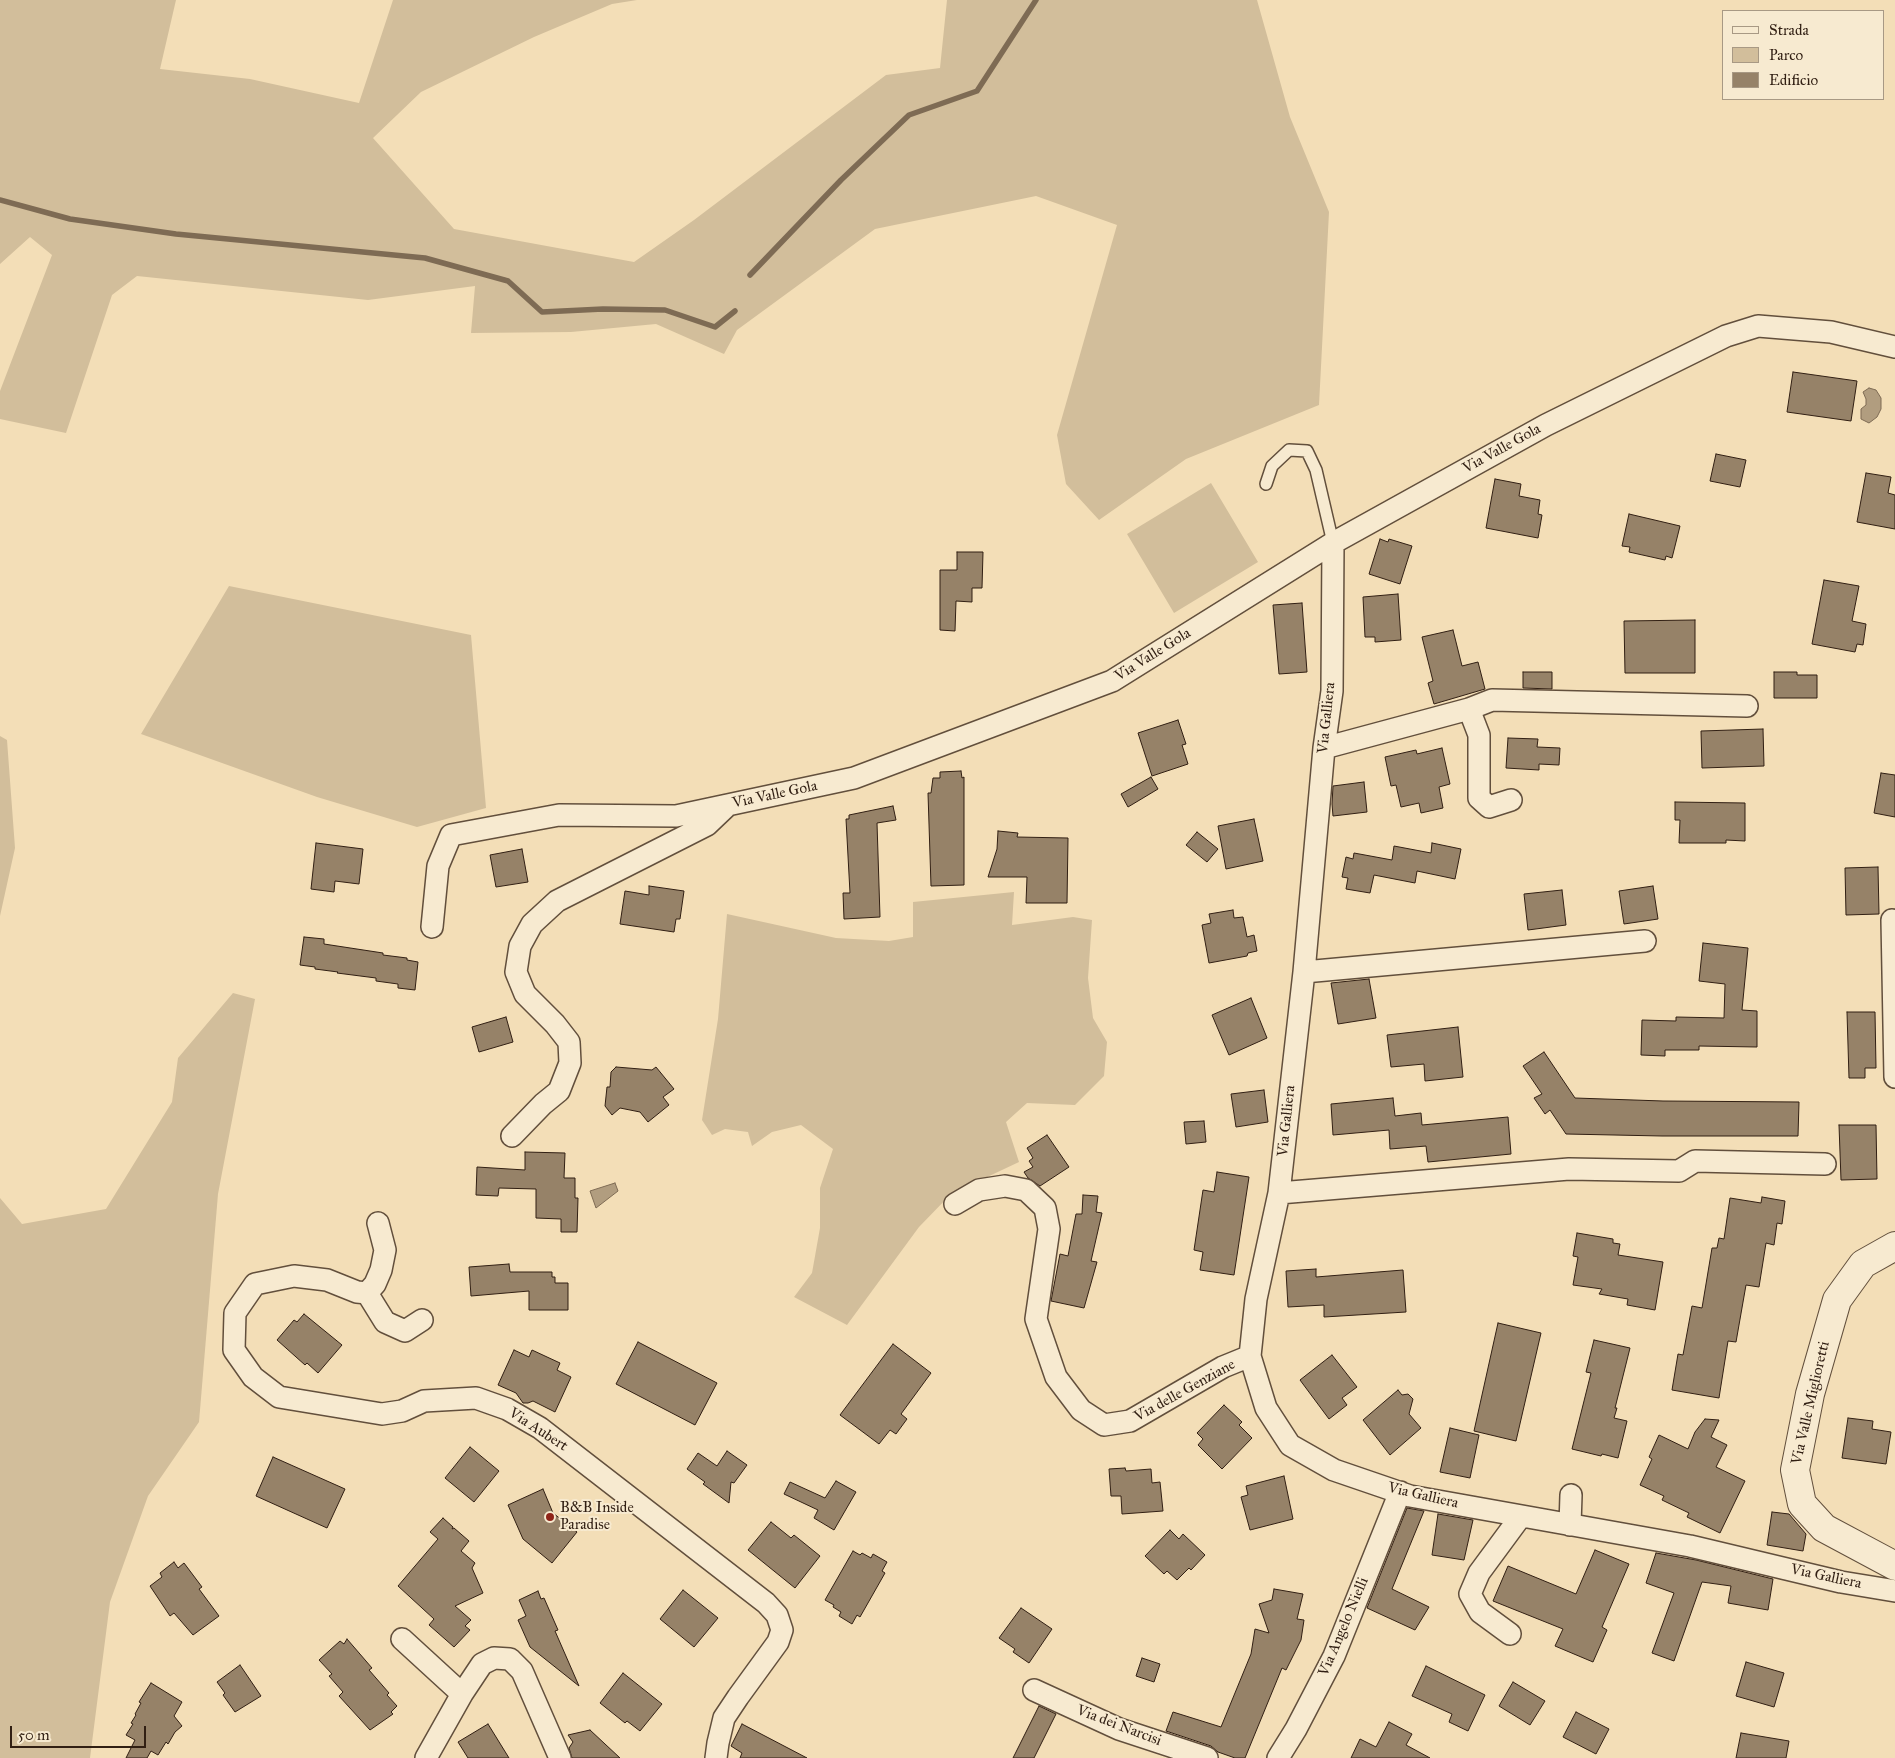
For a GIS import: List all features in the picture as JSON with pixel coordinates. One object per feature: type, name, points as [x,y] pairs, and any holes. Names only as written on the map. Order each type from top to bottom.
[{"type":"street","name":"Via Valle Gola","points":[[432,927],[438,866],[451,835],[559,815],[676,816],[854,778],[1112,681],[1333,543],[1546,425],[1726,336],[1758,326],[1831,332],[1895,347]]},
{"type":"street","name":"Via Galliera","points":[[1333,543],[1332,691],[1324,748],[1304,972],[1279,1193],[1256,1299],[1250,1356],[1266,1408],[1290,1445],[1334,1470],[1410,1496],[1690,1546],[1840,1582],[1895,1590]]},
{"type":"street","points":[[1324,748],[1469,709],[1492,700],[1747,706]]},
{"type":"street","points":[[1469,709],[1479,736],[1478,798],[1489,807],[1511,800]]},
{"type":"street","points":[[512,1136],[543,1104],[559,1091],[570,1063],[569,1042],[555,1024],[525,994],[516,972],[520,946],[532,924],[557,901],[707,825],[728,804]]},
{"type":"street","points":[[1894,920],[1895,1077]]},
{"type":"street","points":[[1304,972],[1646,941]]},
{"type":"street","points":[[1279,1193],[1569,1169],[1679,1172],[1695,1161],[1825,1164]]},
{"type":"street","name":"Via delle Genziane","points":[[955,1204],[979,1190],[1005,1186],[1026,1190],[1045,1208],[1049,1229],[1036,1319],[1056,1377],[1081,1410],[1104,1424],[1130,1421],[1222,1367],[1250,1356]]},
{"type":"street","points":[[378,1223],[384,1250],[375,1284],[366,1293],[385,1322],[405,1331],[422,1320]]},
{"type":"street","name":"Via Valle Miglioretti","points":[[1895,1246],[1863,1264],[1837,1300],[1810,1394],[1795,1470],[1802,1504],[1824,1528],[1895,1566]]},
{"type":"street","name":"Via Aubert","points":[[366,1293],[357,1292],[327,1280],[294,1276],[255,1284],[235,1313],[234,1350],[253,1377],[280,1397],[382,1414],[402,1411],[424,1402],[476,1398],[507,1409],[540,1428],[766,1603],[777,1615],[782,1630],[778,1642],[724,1718],[716,1758]]},
{"type":"street","name":"Via Angelo Nielli","points":[[1282,1757],[1334,1656],[1400,1492]]},
{"type":"street","points":[[1570,1525],[1571,1495]]},
{"type":"street","points":[[1510,1634],[1480,1612],[1470,1594],[1479,1573],[1521,1516]]},
{"type":"street","points":[[402,1639],[462,1694]]},
{"type":"street","points":[[426,1758],[462,1694],[482,1664],[494,1658],[510,1659],[522,1671],[560,1758]]},
{"type":"street","name":"Via dei Narcisi","points":[[1034,1690],[1119,1729],[1207,1758]]},
{"type":"lane","points":[[1266,484],[1272,466],[1289,450],[1308,451],[1316,470],[1333,543]]},
{"type":"green space","points":[[0,0],[176,0],[160,69],[250,79],[359,103],[393,0],[637,0],[612,4],[534,37],[421,92],[373,138],[454,229],[634,262],[694,220],[886,75],[940,68],[947,0],[1257,0],[1290,117],[1329,212],[1319,405],[1186,459],[1099,520],[1066,484],[1057,435],[1117,225],[1036,196],[875,229],[737,330],[724,354],[656,324],[571,332],[471,333],[475,286],[368,300],[137,276],[112,295],[66,433],[0,419],[0,391],[52,255],[30,237],[0,264]]},
{"type":"green space","points":[[1211,483],[1258,562],[1174,613],[1127,534]]},
{"type":"green space","points":[[229,586],[471,635],[486,808],[417,827],[317,797],[141,734]]},
{"type":"green space","points":[[0,736],[7,740],[15,848],[0,916]]},
{"type":"green space","points":[[1014,892],[1012,925],[1073,917],[1092,920],[1088,978],[1093,1018],[1107,1042],[1104,1076],[1075,1105],[1027,1103],[1006,1122],[1019,1162],[951,1194],[919,1227],[847,1325],[794,1297],[812,1273],[820,1228],[820,1188],[833,1149],[801,1125],[772,1132],[752,1146],[748,1132],[725,1129],[712,1135],[702,1120],[718,1019],[727,914],[836,938],[889,941],[913,937],[913,902]]},
{"type":"green space","points":[[233,993],[255,999],[218,1194],[199,1422],[148,1496],[110,1602],[90,1758],[0,1758],[0,1198],[22,1224],[106,1209],[172,1102],[178,1058]]},
{"type":"shaded area","points":[[1869,388],[1876,390],[1881,398],[1881,409],[1877,417],[1869,423],[1861,419],[1861,409],[1866,405],[1863,392]]},
{"type":"shaded area","points":[[615,1183],[618,1191],[596,1208],[590,1191]]},
{"type":"building","points":[[1793,372],[1857,381],[1851,421],[1787,412]]},
{"type":"building","points":[[1716,454],[1746,460],[1740,487],[1710,481]]},
{"type":"building","points":[[1866,473],[1891,477],[1888,493],[1895,495],[1895,529],[1857,522]]},
{"type":"building","points":[[1495,479],[1521,484],[1519,496],[1540,500],[1538,514],[1542,515],[1538,538],[1486,528]]},
{"type":"building","points":[[1629,514],[1680,526],[1672,558],[1666,556],[1665,560],[1629,552],[1630,547],[1622,546]]},
{"type":"building","points":[[1380,539],[1388,542],[1389,539],[1412,546],[1400,584],[1369,574]]},
{"type":"building","points":[[957,552],[983,552],[982,588],[972,588],[972,602],[956,601],[955,631],[940,630],[940,570],[957,570]]},
{"type":"building","points":[[1824,580],[1859,586],[1852,621],[1866,624],[1863,645],[1857,644],[1855,652],[1812,644]]},
{"type":"building","points":[[1398,594],[1401,640],[1375,642],[1375,637],[1365,637],[1363,597]]},
{"type":"building","points":[[1302,603],[1307,672],[1279,674],[1273,605]]},
{"type":"building","points":[[1695,620],[1695,673],[1625,673],[1624,621]]},
{"type":"building","points":[[1453,630],[1462,666],[1478,662],[1485,689],[1434,704],[1428,683],[1433,681],[1422,637]]},
{"type":"building","points":[[1523,672],[1552,672],[1552,689],[1523,688]]},
{"type":"building","points":[[1774,672],[1797,672],[1797,675],[1817,675],[1817,698],[1774,698]]},
{"type":"building","points":[[1178,720],[1186,744],[1182,745],[1188,764],[1152,776],[1138,733]]},
{"type":"building","points":[[1763,729],[1764,766],[1702,768],[1701,731]]},
{"type":"building","points":[[1508,738],[1538,739],[1537,747],[1560,748],[1559,765],[1539,764],[1539,770],[1506,768]]},
{"type":"building","points":[[1442,748],[1450,784],[1439,787],[1443,808],[1421,813],[1419,803],[1401,807],[1396,785],[1391,786],[1385,757],[1416,750],[1417,754]]},
{"type":"building","points":[[961,771],[962,778],[964,777],[964,885],[931,886],[928,793],[931,793],[933,778],[940,778],[940,772]]},
{"type":"building","points":[[1881,773],[1895,775],[1895,817],[1874,813]]},
{"type":"building","points":[[1151,777],[1158,789],[1128,807],[1121,794]]},
{"type":"building","points":[[1364,782],[1367,812],[1333,816],[1333,786]]},
{"type":"building","points":[[1675,802],[1745,803],[1745,841],[1726,840],[1726,843],[1679,843],[1680,820],[1675,820]]},
{"type":"building","points":[[893,806],[896,820],[877,823],[880,917],[844,919],[843,893],[850,893],[846,819],[849,819],[849,815]]},
{"type":"building","points":[[1254,819],[1263,861],[1226,869],[1218,826]]},
{"type":"building","points":[[998,831],[1018,833],[1017,837],[1068,838],[1067,903],[1026,903],[1027,877],[988,877],[997,849]]},
{"type":"building","points":[[1197,832],[1218,849],[1207,862],[1186,845]]},
{"type":"building","points":[[316,843],[363,849],[359,884],[335,881],[334,892],[311,889]]},
{"type":"building","points":[[1432,843],[1461,849],[1455,879],[1417,871],[1415,883],[1374,875],[1370,893],[1346,889],[1348,878],[1342,877],[1346,857],[1353,859],[1354,853],[1392,860],[1394,846],[1431,853]]},
{"type":"building","points":[[522,849],[528,882],[496,887],[490,855]]},
{"type":"building","points":[[1878,867],[1879,914],[1846,915],[1845,868]]},
{"type":"building","points":[[649,886],[684,891],[680,919],[676,919],[674,932],[620,924],[625,891],[649,895]]},
{"type":"building","points":[[1653,886],[1658,919],[1624,924],[1619,891]]},
{"type":"building","points":[[1562,890],[1566,925],[1528,930],[1524,894]]},
{"type":"building","points":[[1233,910],[1234,918],[1243,917],[1247,937],[1254,935],[1257,951],[1248,953],[1247,956],[1209,963],[1202,925],[1211,923],[1209,914]]},
{"type":"building","points":[[304,937],[324,939],[324,944],[383,953],[383,955],[407,958],[407,960],[418,962],[415,990],[398,988],[398,984],[376,981],[376,978],[337,973],[300,965]]},
{"type":"building","points":[[1703,943],[1748,948],[1742,1010],[1757,1011],[1757,1047],[1699,1046],[1699,1050],[1665,1050],[1665,1056],[1641,1055],[1642,1020],[1676,1021],[1676,1017],[1724,1018],[1725,984],[1699,981]]},
{"type":"building","points":[[1369,979],[1376,1018],[1338,1024],[1331,983]]},
{"type":"building","points":[[1251,998],[1267,1038],[1229,1055],[1212,1015]]},
{"type":"building","points":[[1847,1012],[1875,1012],[1876,1068],[1865,1068],[1865,1078],[1849,1078]]},
{"type":"building","points":[[506,1017],[513,1042],[479,1052],[472,1027]]},
{"type":"building","points":[[1458,1027],[1463,1077],[1425,1081],[1424,1064],[1391,1067],[1387,1035]]},
{"type":"building","points":[[1544,1052],[1575,1098],[1799,1102],[1798,1136],[1566,1134],[1550,1110],[1545,1114],[1534,1098],[1542,1094],[1523,1066]]},
{"type":"building","points":[[616,1067],[652,1070],[656,1067],[674,1089],[663,1097],[669,1105],[648,1122],[640,1112],[620,1108],[612,1115],[605,1106],[607,1087],[610,1087],[611,1072]]},
{"type":"building","points":[[1264,1090],[1268,1122],[1236,1127],[1231,1094]]},
{"type":"building","points":[[1393,1098],[1395,1116],[1421,1113],[1422,1125],[1508,1117],[1511,1154],[1428,1162],[1426,1146],[1390,1149],[1389,1130],[1333,1135],[1331,1104]]},
{"type":"building","points":[[1204,1121],[1206,1142],[1186,1144],[1184,1122]]},
{"type":"building","points":[[1839,1125],[1876,1125],[1877,1179],[1841,1180]]},
{"type":"building","points":[[1047,1135],[1069,1167],[1040,1186],[1028,1178],[1024,1172],[1033,1167],[1029,1161],[1033,1158],[1027,1148]]},
{"type":"building","points":[[525,1152],[565,1153],[564,1178],[575,1178],[575,1198],[578,1198],[577,1232],[561,1232],[561,1219],[536,1218],[536,1189],[499,1188],[498,1196],[476,1195],[477,1167],[525,1170]]},
{"type":"building","points":[[1217,1172],[1249,1177],[1234,1275],[1200,1270],[1203,1252],[1194,1250],[1203,1190],[1214,1192]]},
{"type":"building","points":[[1083,1195],[1098,1196],[1096,1212],[1102,1213],[1091,1261],[1097,1262],[1084,1308],[1051,1301],[1060,1254],[1068,1256],[1076,1214],[1082,1214]]},
{"type":"building","points":[[1762,1197],[1785,1201],[1782,1224],[1777,1223],[1774,1245],[1766,1243],[1759,1287],[1746,1285],[1736,1342],[1728,1341],[1719,1398],[1672,1390],[1678,1354],[1683,1355],[1692,1306],[1702,1308],[1712,1248],[1717,1248],[1719,1238],[1724,1239],[1730,1198],[1761,1203]]},
{"type":"building","points":[[1577,1233],[1613,1239],[1613,1243],[1620,1244],[1618,1255],[1663,1262],[1655,1310],[1627,1305],[1628,1299],[1599,1294],[1602,1289],[1573,1285],[1578,1257],[1573,1256]]},
{"type":"building","points":[[509,1264],[510,1272],[552,1272],[552,1277],[555,1277],[555,1283],[568,1283],[568,1310],[529,1310],[529,1291],[471,1296],[469,1267]]},
{"type":"building","points":[[1316,1269],[1316,1277],[1403,1270],[1406,1312],[1324,1317],[1324,1305],[1288,1307],[1286,1271]]},
{"type":"building","points":[[304,1314],[342,1345],[318,1373],[307,1363],[305,1365],[277,1340],[294,1320],[297,1322]]},
{"type":"building","points":[[1498,1323],[1541,1333],[1516,1441],[1474,1431]]},
{"type":"building","points":[[1594,1340],[1630,1348],[1615,1408],[1617,1408],[1614,1418],[1627,1421],[1618,1458],[1572,1449],[1591,1373],[1586,1372]]},
{"type":"building","points":[[638,1342],[717,1383],[695,1425],[616,1384]]},
{"type":"building","points":[[893,1344],[931,1373],[901,1414],[907,1419],[896,1434],[890,1430],[879,1444],[840,1415]]},
{"type":"building","points":[[514,1350],[529,1357],[532,1350],[560,1363],[557,1370],[571,1377],[555,1412],[533,1401],[523,1403],[516,1393],[498,1385]]},
{"type":"building","points":[[1332,1355],[1357,1387],[1342,1398],[1347,1405],[1329,1419],[1300,1380]]},
{"type":"building","points":[[1398,1390],[1402,1395],[1408,1394],[1413,1399],[1409,1414],[1421,1428],[1390,1455],[1363,1420]]},
{"type":"building","points":[[1224,1405],[1242,1422],[1239,1425],[1252,1438],[1222,1469],[1198,1445],[1203,1439],[1197,1433]]},
{"type":"building","points":[[1848,1418],[1873,1421],[1872,1429],[1891,1432],[1886,1464],[1842,1458]]},
{"type":"building","points":[[1705,1419],[1719,1420],[1711,1437],[1727,1445],[1716,1467],[1745,1481],[1720,1533],[1687,1517],[1689,1513],[1662,1500],[1664,1496],[1640,1485],[1652,1459],[1649,1457],[1659,1435],[1688,1449],[1695,1432]]},
{"type":"building","points":[[1450,1428],[1479,1435],[1470,1478],[1440,1472]]},
{"type":"building","points":[[470,1447],[499,1471],[474,1502],[445,1478]]},
{"type":"building","points":[[727,1451],[747,1465],[734,1483],[731,1482],[729,1503],[703,1484],[705,1482],[687,1469],[698,1453],[717,1466]]},
{"type":"building","points":[[273,1457],[345,1489],[327,1528],[256,1496]]},
{"type":"building","points":[[1125,1468],[1126,1471],[1151,1469],[1152,1483],[1160,1482],[1163,1511],[1122,1514],[1121,1496],[1111,1496],[1109,1469]]},
{"type":"building","points":[[1284,1476],[1293,1519],[1250,1530],[1241,1497],[1248,1495],[1246,1486]]},
{"type":"building","points":[[836,1481],[856,1492],[834,1530],[814,1518],[818,1510],[784,1494],[790,1482],[825,1498]]},
{"type":"building","points":[[543,1489],[553,1513],[577,1532],[552,1563],[523,1539],[508,1505]]},
{"type":"building","points":[[1407,1508],[1424,1511],[1392,1589],[1429,1607],[1415,1630],[1367,1608]]},
{"type":"building","points":[[1772,1512],[1789,1514],[1806,1534],[1803,1551],[1767,1545]]},
{"type":"building","points":[[1438,1514],[1473,1520],[1464,1560],[1432,1555]]},
{"type":"building","points":[[443,1518],[453,1527],[452,1529],[454,1528],[469,1541],[461,1551],[475,1563],[472,1568],[483,1593],[455,1606],[471,1620],[465,1626],[470,1630],[454,1647],[429,1625],[434,1619],[398,1586],[438,1539],[430,1532]]},
{"type":"building","points":[[771,1522],[791,1538],[794,1535],[820,1556],[795,1588],[748,1550]]},
{"type":"building","points":[[1170,1530],[1179,1539],[1183,1534],[1205,1555],[1191,1570],[1189,1568],[1177,1580],[1167,1571],[1164,1574],[1145,1556]]},
{"type":"building","points":[[1595,1550],[1629,1564],[1602,1627],[1607,1630],[1593,1662],[1555,1646],[1563,1629],[1493,1601],[1508,1566],[1576,1594]]},
{"type":"building","points":[[853,1551],[871,1558],[873,1554],[887,1562],[882,1571],[885,1573],[860,1617],[857,1615],[852,1624],[839,1616],[841,1612],[825,1600]]},
{"type":"building","points":[[1656,1553],[1696,1560],[1773,1579],[1768,1610],[1728,1603],[1731,1586],[1702,1582],[1674,1661],[1652,1653],[1674,1593],[1646,1583]]},
{"type":"building","points":[[174,1562],[178,1568],[184,1563],[202,1587],[199,1589],[219,1616],[193,1635],[174,1613],[170,1616],[150,1586],[162,1577],[160,1573]]},
{"type":"building","points":[[1274,1589],[1303,1594],[1297,1619],[1304,1620],[1301,1640],[1286,1670],[1282,1668],[1245,1758],[1235,1758],[1218,1752],[1211,1746],[1166,1731],[1173,1712],[1221,1727],[1251,1654],[1255,1629],[1269,1633],[1259,1604],[1272,1600]]},
{"type":"building","points":[[683,1590],[718,1618],[694,1647],[660,1619]]},
{"type":"building","points":[[538,1591],[541,1599],[544,1598],[558,1630],[555,1631],[579,1686],[530,1647],[518,1620],[526,1616],[519,1600]]},
{"type":"building","points":[[1021,1608],[1052,1629],[1029,1663],[1013,1652],[1015,1649],[999,1638]]},
{"type":"building","points":[[347,1639],[372,1668],[369,1670],[389,1693],[387,1695],[397,1706],[391,1712],[393,1714],[370,1730],[339,1696],[343,1692],[329,1676],[332,1674],[319,1660],[340,1641],[344,1644]]},
{"type":"building","points":[[1142,1658],[1160,1664],[1154,1682],[1136,1676]]},
{"type":"building","points":[[1746,1662],[1784,1673],[1774,1707],[1736,1696]]},
{"type":"building","points":[[240,1665],[261,1696],[235,1712],[223,1695],[225,1693],[217,1682]]},
{"type":"building","points":[[1426,1666],[1485,1695],[1468,1731],[1449,1722],[1452,1714],[1412,1696]]},
{"type":"building","points":[[623,1673],[662,1704],[640,1731],[627,1721],[625,1723],[600,1703]]},
{"type":"building","points":[[1513,1682],[1545,1701],[1530,1725],[1499,1706]]},
{"type":"building","points":[[151,1683],[182,1702],[174,1716],[182,1726],[175,1732],[168,1744],[166,1742],[158,1755],[151,1751],[147,1758],[126,1758],[135,1740],[126,1735],[133,1724],[131,1723],[141,1703],[139,1702]]},
{"type":"building","points":[[1039,1706],[1056,1714],[1034,1758],[1013,1758]]},
{"type":"building","points":[[1576,1712],[1609,1729],[1596,1754],[1563,1737]]},
{"type":"building","points":[[1389,1722],[1412,1734],[1406,1745],[1430,1758],[1351,1758],[1360,1739],[1376,1747]]},
{"type":"building","points":[[488,1724],[509,1758],[468,1758],[458,1742]]},
{"type":"building","points":[[742,1724],[807,1758],[740,1758],[742,1753],[731,1746]]},
{"type":"building","points":[[590,1730],[620,1758],[572,1758],[569,1748],[573,1742],[568,1735]]},
{"type":"building","points":[[1741,1733],[1789,1741],[1786,1758],[1736,1758]]},
{"type":"waterway","points":[[750,275],[841,180],[909,115],[977,91],[1036,0]]},
{"type":"waterway","points":[[0,200],[70,219],[176,234],[425,258],[508,281],[542,312],[603,309],[665,310],[715,327],[735,311]]},
{"type":"place","name":"B&B Inside Paradise","points":[[550,1517]]}]
